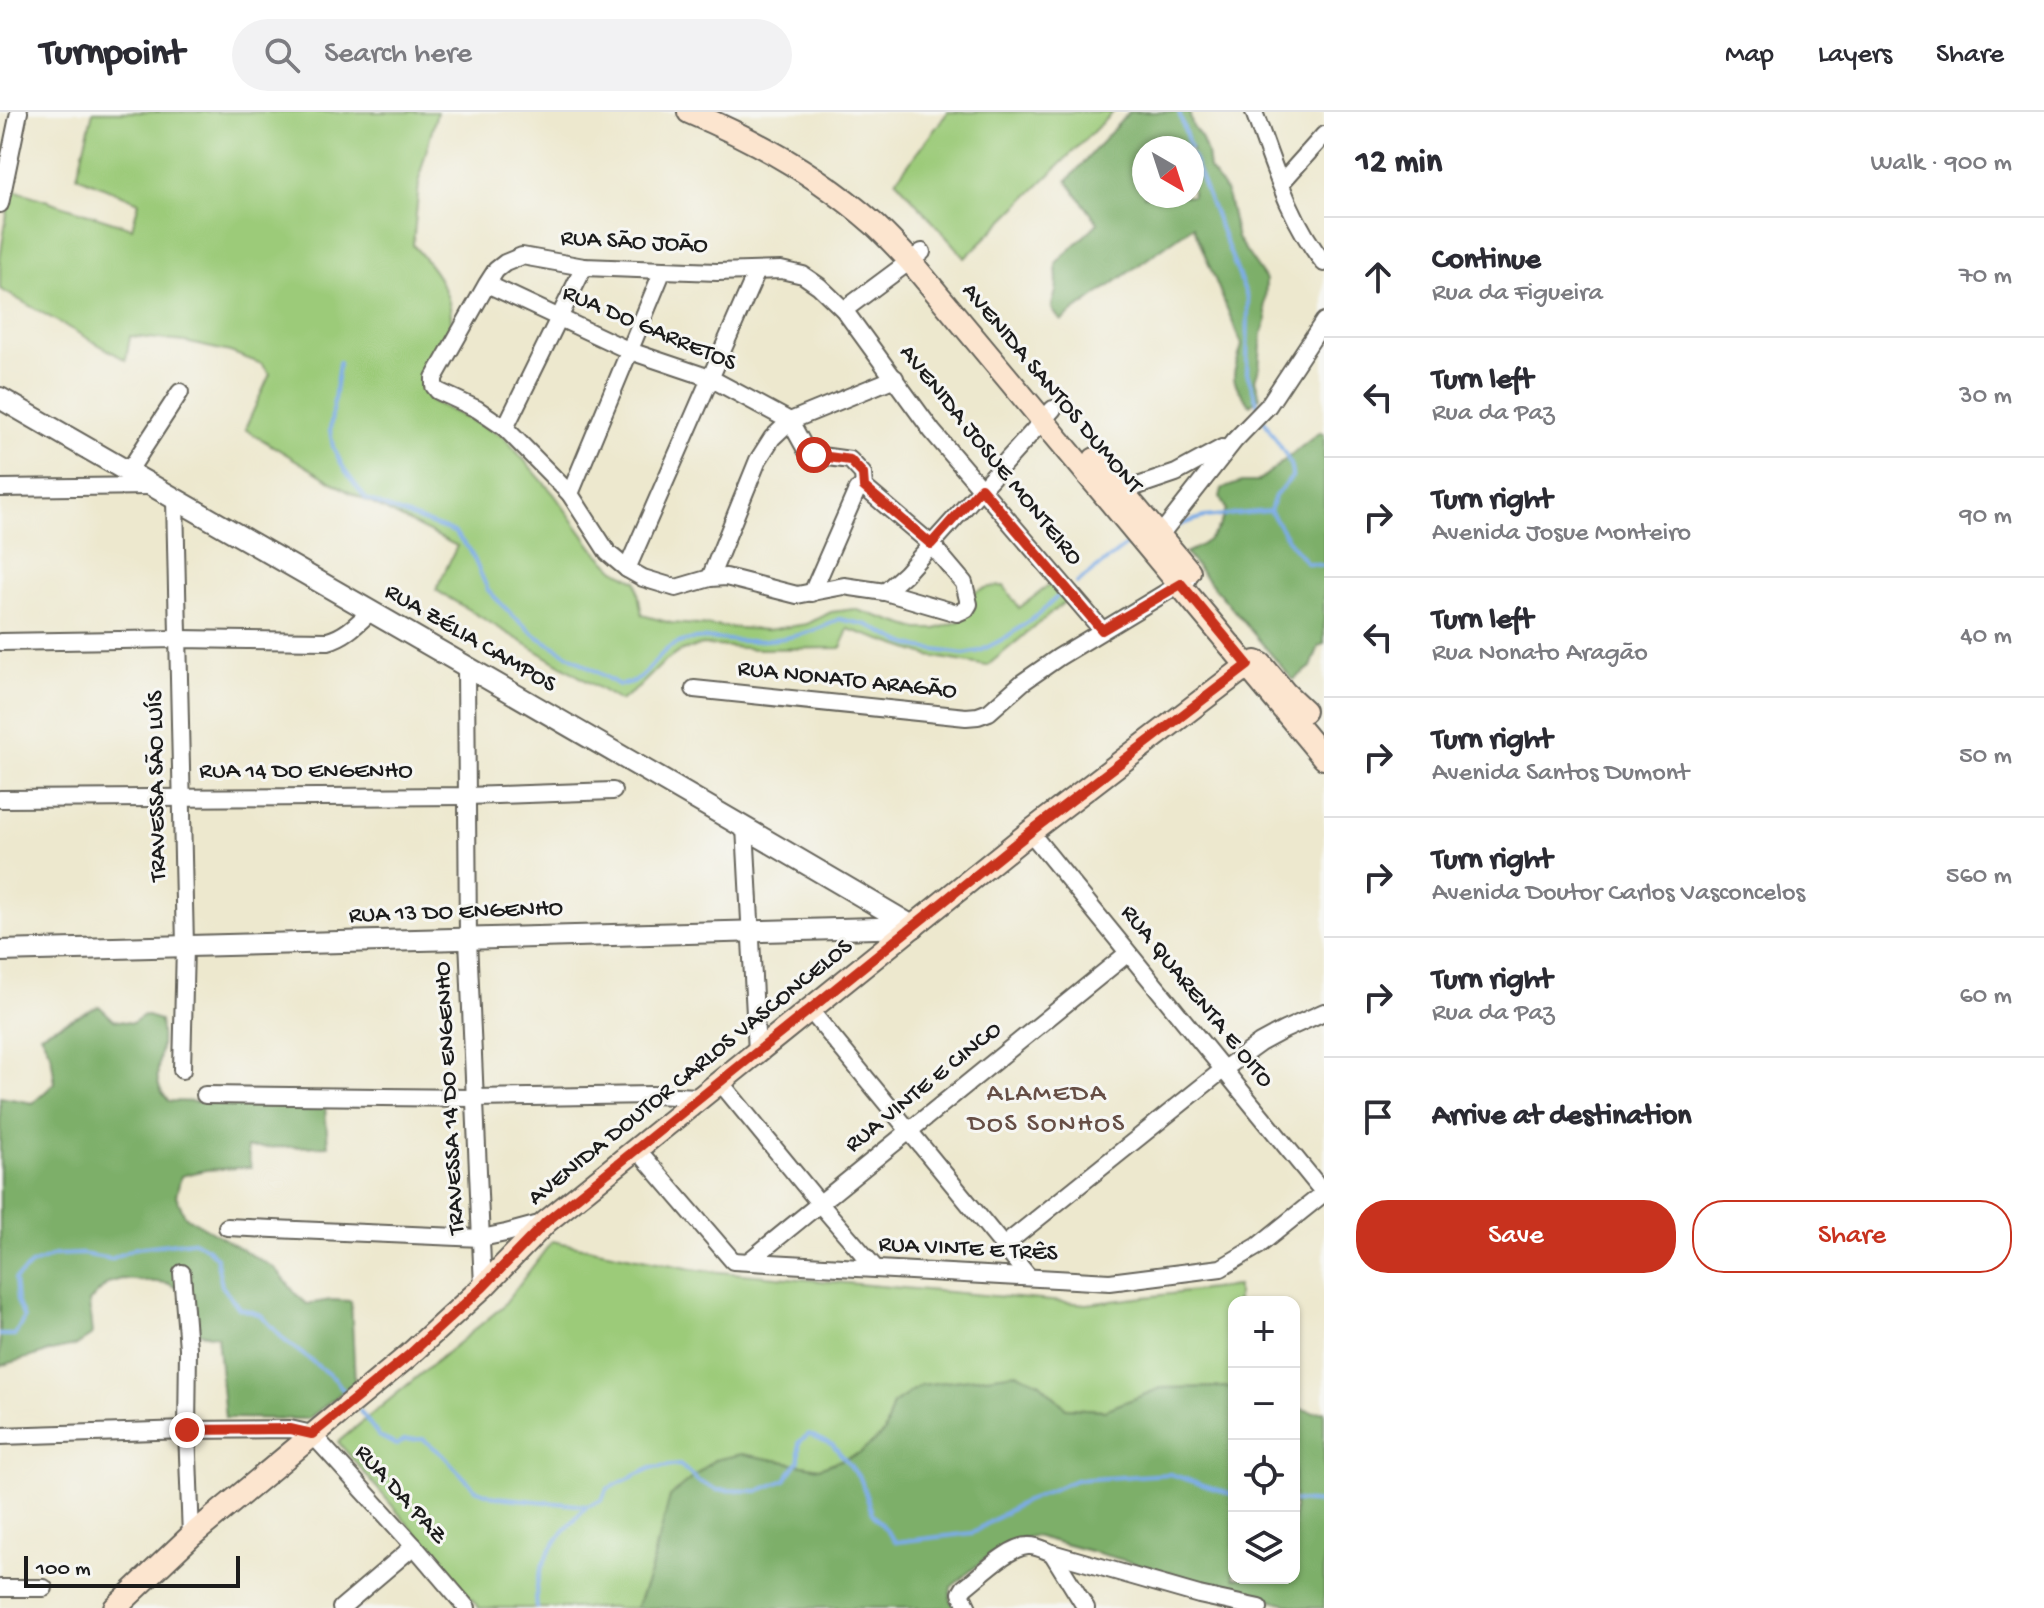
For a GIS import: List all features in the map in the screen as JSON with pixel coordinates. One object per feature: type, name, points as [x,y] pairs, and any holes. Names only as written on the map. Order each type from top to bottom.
[{"type":"main road","name":"AVENIDA SANTOS DUMONT","points":[[689,112],[720,125],[804,173],[855,208],[916,257]]},
{"type":"main road","name":"AVENIDA SANTOS DUMONT","points":[[720,112],[815,161],[873,204],[1187,580],[1324,735]]},
{"type":"main road","name":"AVENIDA SANTOS DUMONT","points":[[1187,580],[1248,665],[1324,758]]},
{"type":"main road","points":[[1248,665],[1261,664],[1304,711]]},
{"type":"main road","name":"AVENIDA DOUTOR CARLOS VASCONCELOS","points":[[115,1608],[191,1536],[408,1356],[483,1287],[546,1222],[1030,832],[1248,665]]},
{"type":"street","points":[[0,204],[19,112]]},
{"type":"street","points":[[1254,112],[1303,231],[1324,263]]},
{"type":"street","points":[[1281,183],[1324,135]]},
{"type":"street","name":"RUA SÃO JOÃO","points":[[844,310],[803,275],[781,270],[584,267],[522,256],[496,270],[434,378],[434,386],[505,428],[570,494],[608,553],[643,578],[676,588],[710,578],[726,577],[797,595],[844,586],[885,592],[957,613],[968,606],[964,583],[931,544]]},
{"type":"street","points":[[844,310],[916,257]]},
{"type":"street","points":[[505,428],[584,267]]},
{"type":"street","points":[[570,494],[663,270]]},
{"type":"street","points":[[627,569],[757,271]]},
{"type":"street","name":"RUA DO GARRETOS","points":[[487,284],[630,351],[710,378],[790,421]]},
{"type":"street","name":"AVENIDA JOSUE MONTEIRO","points":[[844,310],[932,431],[1102,630]]},
{"type":"street","points":[[1154,540],[1234,441],[1268,406],[1324,321]]},
{"type":"street","points":[[710,578],[758,460],[772,438],[790,421],[895,378]]},
{"type":"street","points":[[128,472],[180,392]]},
{"type":"street","name":"RUA ZÉLIA CAMPOS","points":[[0,398],[914,927]]},
{"type":"street","points":[[885,592],[905,574],[1048,414]]},
{"type":"street","points":[[790,421],[806,450],[814,455],[850,460],[863,474],[864,487],[931,544]]},
{"type":"street","points":[[1117,496],[1176,473],[1234,441]]},
{"type":"street","points":[[0,488],[151,486]]},
{"type":"street","points":[[812,593],[857,490],[864,487]]},
{"type":"street","name":"TRAVESSA SÃO LUÍS","points":[[175,500],[185,946],[182,1070]]},
{"type":"street","name":"RUA NONATO ARAGÃO","points":[[694,689],[978,716],[989,712],[1023,682],[1059,657],[1187,580]]},
{"type":"street","points":[[0,642],[179,639],[328,641],[349,632],[370,612]]},
{"type":"street","name":"TRAVESSA 14 DO ENGENHO","points":[[466,668],[468,939],[483,1287]]},
{"type":"street","name":"RUA 14 DO ENGENHO","points":[[0,799],[467,796],[613,791]]},
{"type":"street","points":[[745,827],[757,1052]]},
{"type":"street","name":"RUA QUARENTA E OITO","points":[[1030,832],[1324,1193]]},
{"type":"street","name":"RUA 13 DO ENGENHO","points":[[0,951],[914,927]]},
{"type":"street","name":"RUA VINTE E CINCO","points":[[749,1261],[1128,953]]},
{"type":"street","points":[[810,1010],[1028,1276]]},
{"type":"street","points":[[1002,1247],[1224,1069],[1272,1036],[1324,1012]]},
{"type":"street","points":[[720,1082],[876,1269]]},
{"type":"street","points":[[205,1095],[700,1097]]},
{"type":"street","name":"RUA VINTE E TRÊS","points":[[636,1148],[733,1261],[1110,1282],[1221,1268],[1258,1246],[1324,1193]]},
{"type":"street","points":[[227,1227],[481,1238],[546,1222]]},
{"type":"street","points":[[182,1273],[188,1348],[191,1536]]},
{"type":"street","points":[[0,1436],[290,1429],[312,1434]]},
{"type":"street","name":"RUA DA PAZ","points":[[312,1434],[467,1608]]},
{"type":"street","points":[[965,1603],[961,1593],[964,1588],[1015,1549],[1026,1545],[1204,1601],[1259,1608]]},
{"type":"street","points":[[341,1608],[414,1546]]},
{"type":"street","points":[[1052,1553],[1086,1608]]},
{"type":"street","points":[[0,1588],[44,1588]]},
{"type":"green space","points":[[93,112],[437,112],[420,174],[413,245],[443,287],[451,317],[425,389],[431,401],[503,436],[554,494],[593,548],[615,570],[636,581],[642,615],[671,623],[767,630],[807,624],[831,612],[854,609],[918,629],[936,629],[960,621],[965,601],[985,588],[1004,586],[1019,608],[1052,583],[1067,600],[987,666],[929,656],[848,629],[841,648],[757,649],[702,645],[679,652],[620,701],[436,590],[457,546],[347,491],[245,429],[270,374],[262,364],[230,352],[185,342],[130,336],[126,360],[0,289],[0,258],[11,189],[132,228],[139,202],[77,176]]},
{"type":"green space","points":[[948,112],[1113,112],[965,258],[896,180]]},
{"type":"green space","points":[[1129,112],[1189,112],[1193,127],[1200,136],[1132,136],[1132,208],[1204,208],[1204,145],[1209,169],[1228,198],[1237,238],[1266,280],[1267,319],[1255,380],[1260,397],[1250,405],[1235,382],[1242,345],[1193,226],[1061,321],[1052,306],[1057,288],[1056,263],[1098,223],[1067,181]]},
{"type":"green space","points":[[1320,432],[1324,435],[1324,644],[1319,646],[1311,667],[1293,680],[1185,553],[1207,541],[1220,525],[1226,509],[1220,497],[1222,489],[1241,482],[1257,482]]},
{"type":"green space","points":[[99,1006],[114,1020],[132,1023],[144,1015],[160,1020],[158,1082],[169,1101],[325,1106],[328,1146],[247,1148],[251,1167],[206,1170],[181,1176],[176,1196],[185,1216],[276,1269],[307,1304],[351,1301],[355,1382],[308,1419],[225,1418],[217,1336],[199,1333],[195,1296],[167,1283],[122,1279],[108,1283],[89,1302],[92,1335],[75,1346],[0,1366],[0,1097],[33,1103],[55,1083],[51,1054],[40,1034]]},
{"type":"green space","points":[[552,1241],[697,1270],[1087,1304],[1237,1286],[1237,1296],[1228,1296],[1228,1387],[1161,1388],[1105,1410],[1066,1408],[1039,1382],[893,1404],[884,1433],[861,1453],[819,1468],[742,1454],[656,1544],[650,1574],[636,1608],[479,1608],[338,1442],[502,1307]]},
{"type":"green space","points":[[1017,1373],[1039,1382],[1066,1408],[1105,1410],[1161,1388],[1228,1387],[1228,1584],[1300,1584],[1300,1409],[1324,1411],[1324,1608],[1302,1608],[1034,1536],[1000,1549],[951,1587],[950,1599],[955,1608],[636,1608],[650,1574],[670,1496],[714,1460],[742,1454],[819,1468],[860,1453],[884,1433],[893,1404],[921,1385]]},
{"type":"waterway","points":[[1179,112],[1186,136]]},
{"type":"waterway","points":[[1204,186],[1248,299],[1247,373],[1259,408]]},
{"type":"waterway","points":[[339,363],[330,430],[333,447],[345,471],[366,499],[454,532],[470,550],[488,590],[513,616],[538,637],[619,685],[637,680],[667,649],[681,642],[691,639],[751,641],[786,638],[839,619],[868,625],[901,642],[921,648],[964,654],[980,651],[1038,615],[1058,596]]},
{"type":"waterway","points":[[1262,416],[1289,462],[1292,477],[1275,496],[1270,511],[1307,563],[1324,566]]},
{"type":"waterway","points":[[1176,526],[1204,517],[1269,511]]},
{"type":"waterway","points":[[1077,583],[1132,541]]},
{"type":"waterway","points":[[0,1335],[15,1335],[24,1318],[17,1301],[15,1279],[31,1265],[55,1255],[82,1254],[111,1259],[136,1248],[193,1241],[216,1257],[222,1286],[239,1308],[261,1315],[284,1340],[335,1379],[344,1391]]},
{"type":"waterway","points":[[360,1411],[379,1436],[396,1445],[404,1440],[423,1439],[475,1489],[496,1497],[587,1506],[602,1500],[607,1489],[651,1468],[680,1465],[698,1481],[717,1490],[758,1491],[785,1480],[799,1460],[799,1442],[809,1434],[833,1445],[849,1464],[861,1480],[872,1513],[896,1542],[972,1533],[1021,1503],[1075,1480],[1170,1474],[1228,1493]]},
{"type":"waterway","points":[[1300,1501],[1324,1503]]},
{"type":"waterway","points":[[537,1608],[538,1578],[549,1552],[586,1507]]},
{"type":"district","name":"ALAMEDA DOS SONHOS","points":[[1047,1110]]},
{"type":"route","points":[[187,1430],[290,1429],[312,1434],[408,1356],[483,1287],[546,1222],[1030,832],[1248,665],[1181,584],[1102,630],[981,488],[931,544],[864,487],[863,474],[850,460],[814,455]]}]
